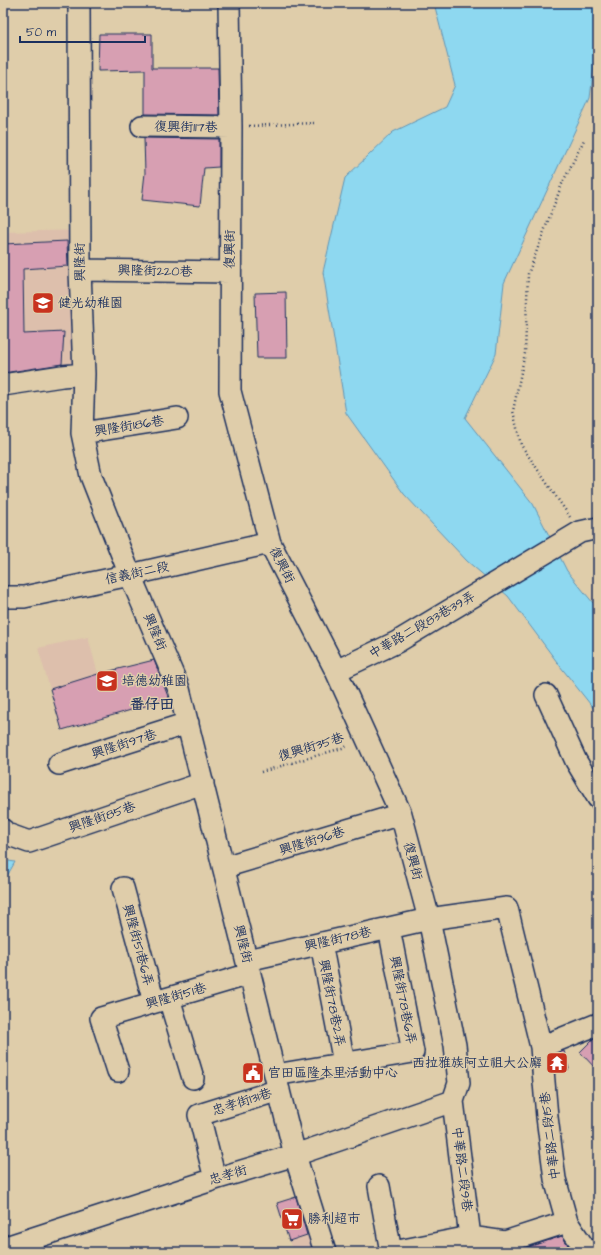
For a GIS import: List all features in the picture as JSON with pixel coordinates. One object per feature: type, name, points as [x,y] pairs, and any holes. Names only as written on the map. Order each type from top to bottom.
[{"type":"street","name":"興隆街","points":[[79,3],[80,270],[84,374],[82,433],[90,476],[130,575],[179,689],[295,1155],[325,1252]]},
{"type":"street","name":"復興街","points":[[229,4],[231,127],[230,391],[270,543],[336,671],[401,814],[429,919],[455,1046],[459,1083],[453,1101]]},
{"type":"street","name":"復興街117巷","points":[[142,126],[231,127]]},
{"type":"street","name":"興隆街220巷","points":[[80,270],[230,272]]},
{"type":"street","points":[[3,385],[84,374]]},
{"type":"street","name":"興隆街186巷","points":[[82,433],[177,418]]},
{"type":"street","name":"中華路二段83巷39弄","points":[[336,671],[397,642],[506,576],[589,530]]},
{"type":"street","name":"信義街二段","points":[[3,597],[24,597],[130,575],[270,543]]},
{"type":"street","points":[[546,695],[576,761],[598,798]]},
{"type":"street","name":"興隆街97巷","points":[[59,764],[188,723]]},
{"type":"street","name":"興隆街85巷","points":[[3,830],[4,833],[29,842],[203,783]]},
{"type":"street","name":"興隆街96巷","points":[[224,868],[401,814]]},
{"type":"street","name":"興隆街51巷6弄","points":[[123,888],[162,1000],[193,1078]]},
{"type":"street","name":"興隆街78巷","points":[[248,967],[321,943],[429,919],[507,908]]},
{"type":"street","name":"中華路二段15巷","points":[[507,908],[541,1047],[547,1117],[555,1179],[567,1222],[587,1252]]},
{"type":"street","name":"興隆街78巷6弄","points":[[277,1082],[344,1063],[413,1052],[389,928]]},
{"type":"street","name":"興隆街78巷2弄","points":[[321,943],[344,1063]]},
{"type":"street","name":"興隆街51巷","points":[[118,1071],[101,1018],[162,1000],[248,967]]},
{"type":"street","points":[[541,1047],[598,1024]]},
{"type":"street","name":"忠孝街131巷","points":[[215,1179],[199,1116],[277,1082]]},
{"type":"street","name":"忠孝街","points":[[3,1248],[215,1179],[295,1155],[453,1101]]},
{"type":"street","name":"中華路二段9巷","points":[[453,1101],[470,1237]]},
{"type":"street","points":[[379,1186],[392,1252],[470,1237],[508,1247],[567,1222]]},
{"type":"path","points":[[229,4],[352,6]]},
{"type":"path","points":[[231,127],[314,123]]},
{"type":"path","points":[[584,140],[562,184],[528,274],[525,353],[513,411],[521,446],[589,530]]},
{"type":"path","name":"復興街35巷","points":[[261,772],[367,740]]},
{"type":"shaded area","name":"健光幼稚園","points":[[81,230],[84,374],[3,385],[3,232]]},
{"type":"shaded area","name":"培德幼稚園","points":[[88,637],[98,674],[160,659],[172,699],[62,730],[38,648]]},
{"type":"shaded area","points":[[308,1235],[313,1252],[293,1252],[289,1241]]},
{"type":"water","points":[[434,3],[598,3],[598,34],[590,98],[504,283],[496,354],[465,418],[533,504],[567,571],[598,609],[598,714],[508,596],[467,561],[404,494],[346,413],[323,272],[345,178],[393,132],[445,107],[455,85]]},
{"type":"water","points":[[3,860],[15,862],[3,883]]},
{"type":"building","points":[[99,34],[152,34],[152,68],[218,68],[219,115],[145,114],[145,70],[98,71]]},
{"type":"building","points":[[144,138],[219,139],[219,167],[204,168],[200,206],[142,200],[145,173]]},
{"type":"building","points":[[67,241],[68,266],[23,269],[24,334],[64,332],[62,364],[3,373],[3,244]]},
{"type":"building","points":[[286,292],[287,358],[257,358],[255,293]]},
{"type":"building","name":"培德幼稚園","points":[[154,660],[169,699],[62,730],[50,689],[98,674]]},
{"type":"building","points":[[598,1037],[598,1071],[580,1052],[593,1039]]},
{"type":"building","points":[[564,1051],[569,1069],[555,1073],[554,1055]]},
{"type":"building","name":"勝利超市","points":[[296,1197],[307,1235],[289,1241],[277,1203]]},
{"type":"building","points":[[562,1236],[568,1245],[559,1252],[513,1252]]},
{"type":"place","name":"健光幼稚園","points":[[43,303]]},
{"type":"place","name":"培德幼稚園","points":[[107,681]]},
{"type":"place","name":"西拉雅族阿立祖大公廨","points":[[557,1063]]},
{"type":"place","name":"官田區隆本里活動中心","points":[[253,1073]]},
{"type":"place","name":"勝利超市","points":[[292,1219]]},
{"type":"district","name":"番仔田","points":[[152,704]]}]
